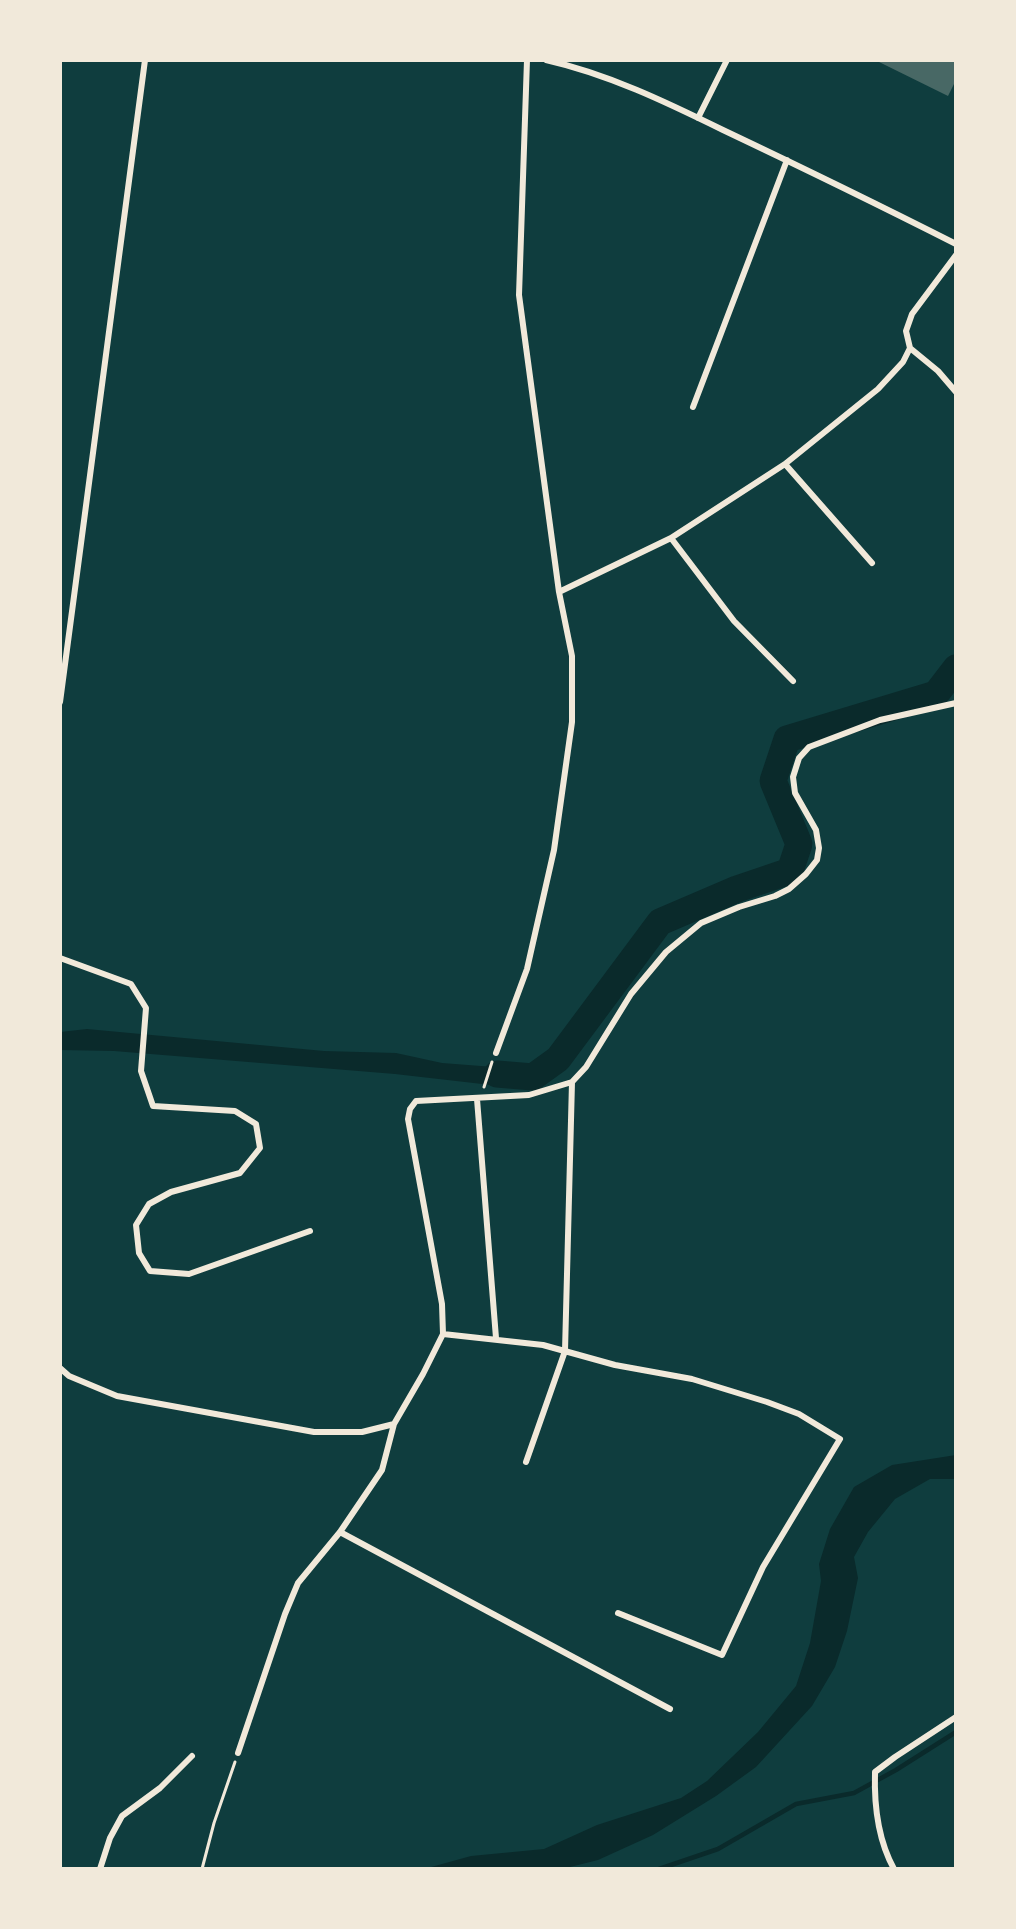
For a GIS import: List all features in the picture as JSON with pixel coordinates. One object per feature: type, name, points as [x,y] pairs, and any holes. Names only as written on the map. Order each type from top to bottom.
[{"type":"street","points":[[60,702],[145,60]]},
{"type":"street","points":[[496,1053],[527,969],[552,861],[572,722],[572,656],[559,592],[519,296],[527,60]]},
{"type":"street","points":[[546,60],[577,67],[639,91],[787,160],[956,244]]},
{"type":"street","points":[[698,118],[727,60]]},
{"type":"street","points":[[693,407],[787,160]]},
{"type":"street","points":[[956,255],[912,314],[906,331],[910,348],[938,371],[956,392]]},
{"type":"street","points":[[559,592],[670,538],[785,464],[878,389],[903,362],[910,348]]},
{"type":"street","points":[[785,464],[872,563]]},
{"type":"street","points":[[670,538],[734,621],[793,681]]},
{"type":"street","points":[[238,1753],[285,1614],[298,1583],[340,1532],[382,1470],[394,1424],[443,1334],[442,1304],[408,1119],[416,1101],[529,1095],[572,1082],[586,1067],[631,994],[666,952],[701,923],[789,889],[806,874],[817,860],[819,848],[816,830],[795,793],[793,777],[800,758],[809,747],[880,720],[956,703]]},
{"type":"street","points":[[60,958],[131,984],[147,1008],[141,1071],[153,1106],[235,1111],[256,1124],[260,1148],[240,1173],[171,1192],[149,1204],[136,1225],[139,1253],[150,1271],[189,1274],[310,1231]]},
{"type":"street","points":[[526,1462],[565,1351],[572,1082]]},
{"type":"street","points":[[477,1099],[496,1338]]},
{"type":"street","points":[[443,1334],[496,1338],[543,1345],[615,1365],[692,1379],[799,1414],[840,1439],[763,1567],[722,1655],[618,1612]]},
{"type":"street","points":[[60,1368],[69,1376],[117,1396],[314,1432],[362,1432],[394,1424]]},
{"type":"street","points":[[340,1532],[670,1709]]},
{"type":"street","points":[[894,1869],[885,1851],[874,1795],[875,1772],[956,1718]]},
{"type":"street","points":[[100,1869],[110,1838],[122,1816],[160,1788],[192,1756]]},
{"type":"path","points":[[484,1088],[491,1063]]},
{"type":"path","points":[[202,1869],[214,1823],[238,1753]]},
{"type":"water","points":[[87,1029],[324,1051],[396,1053],[442,1063],[520,1069],[533,1077],[521,1085],[491,1085],[395,1074],[114,1051],[60,1050],[60,1032]]},
{"type":"water","points":[[956,1455],[956,1479],[930,1479],[895,1499],[868,1532],[854,1557],[858,1578],[847,1631],[835,1667],[812,1706],[756,1767],[716,1796],[653,1835],[598,1860],[562,1869],[424,1869],[471,1856],[544,1849],[597,1825],[681,1798],[707,1781],[758,1732],[796,1686],[810,1643],[821,1581],[819,1564],[830,1529],[854,1487],[892,1465]]},
{"type":"building","points":[[875,60],[956,60],[956,80],[948,96]]},
{"type":"waterway","points":[[497,1074],[533,1077],[558,1059],[660,922],[737,889],[790,871],[799,844],[773,781],[787,739],[936,694],[956,668]]},
{"type":"waterway","points":[[659,1869],[718,1849],[796,1804],[854,1793],[896,1770],[956,1732]]}]
